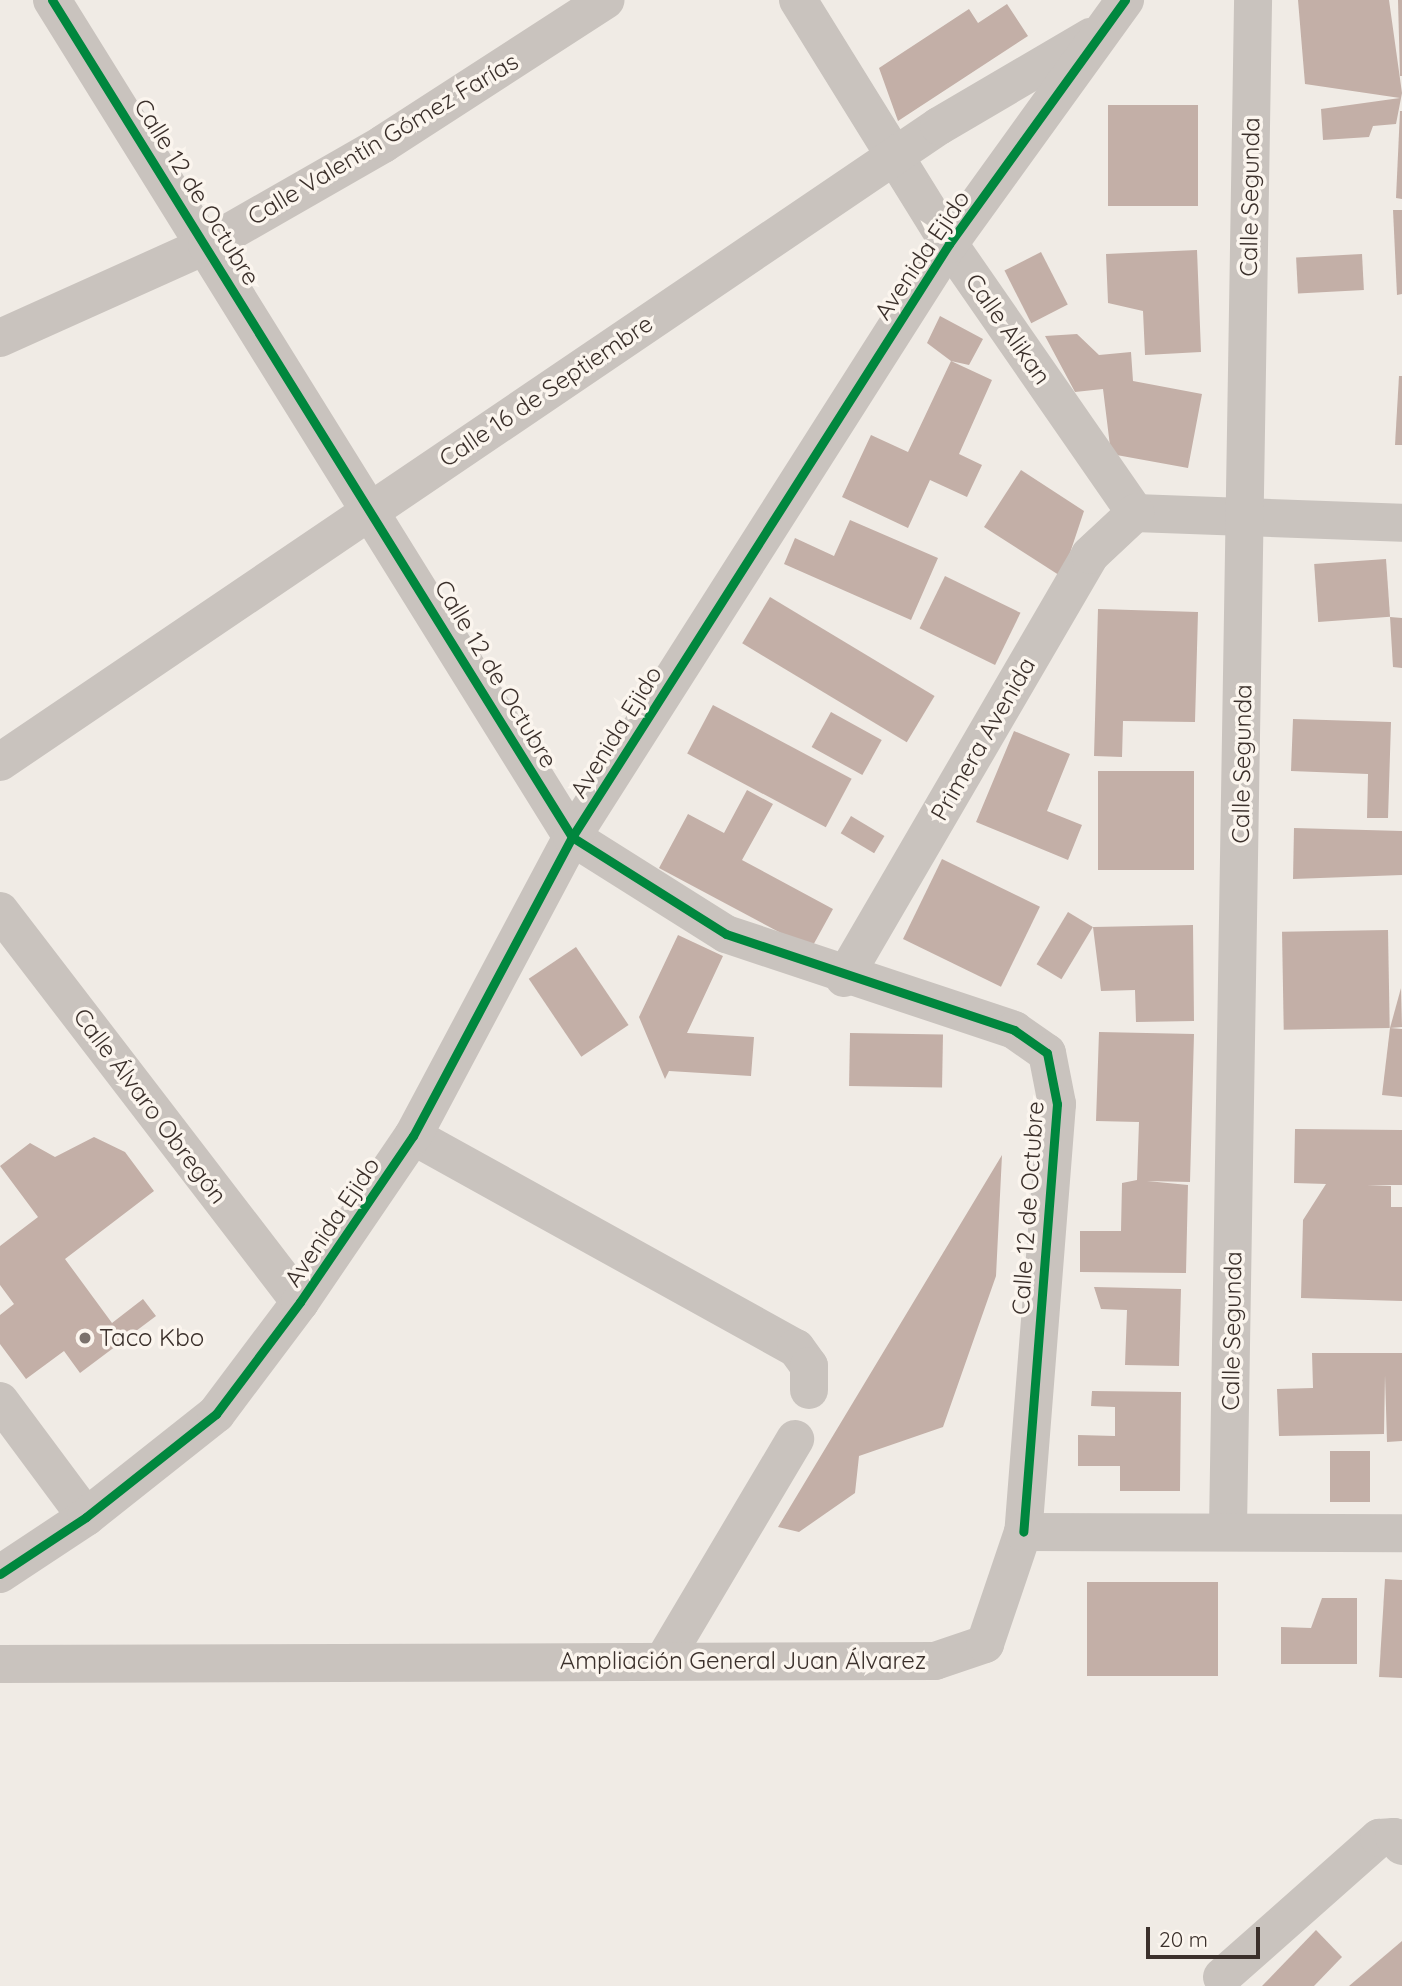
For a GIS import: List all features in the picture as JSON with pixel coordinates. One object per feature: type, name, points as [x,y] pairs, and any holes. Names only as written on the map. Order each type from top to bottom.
[{"type":"street","name":"Calle 12 de Octubre","points":[[52,0],[372,507],[572,837],[726,934],[844,978],[1014,1030],[1047,1053],[1057,1104],[1023,1532]]},
{"type":"street","name":"Calle Valentín Gómez Farías","points":[[0,338],[208,245],[383,144],[606,0]]},
{"type":"street","name":"Calle Alikan","points":[[798,0],[894,160],[949,244],[1135,513]]},
{"type":"street","name":"Avenida Ejido","points":[[0,1574],[86,1517],[216,1414],[300,1302],[413,1136],[572,837],[949,244],[1125,0]]},
{"type":"street","name":"Calle Segunda","points":[[1228,1528],[1253,0]]},
{"type":"street","name":"Calle 16 de Septiembre","points":[[0,762],[372,507],[894,160],[993,91],[1101,32]]},
{"type":"street","points":[[1135,513],[1402,523]]},
{"type":"street","name":"Primera Avenida","points":[[844,978],[1090,555],[1135,513]]},
{"type":"street","name":"Calle Álvaro Obregón","points":[[0,911],[300,1302]]},
{"type":"street","points":[[413,1136],[796,1348],[809,1366],[809,1390]]},
{"type":"street","points":[[0,1401],[86,1517]]},
{"type":"street","points":[[664,1660],[795,1439]]},
{"type":"street","points":[[1023,1532],[1228,1528],[1402,1533]]},
{"type":"street","name":"Ampliación General Juan Álvarez","points":[[0,1664],[935,1661],[968,1654],[985,1644],[1023,1532]]},
{"type":"street","points":[[1222,1977],[1379,1838],[1394,1837],[1402,1846]]},
{"type":"building","points":[[1298,0],[1389,0],[1402,93],[1396,124],[1373,126],[1369,137],[1323,140],[1321,109],[1400,98],[1305,84]]},
{"type":"building","points":[[1398,0],[1402,0],[1402,76],[1400,76]]},
{"type":"building","points":[[1007,4],[1028,36],[898,121],[879,68],[969,9],[978,23]]},
{"type":"building","points":[[1108,105],[1198,105],[1198,206],[1108,206]]},
{"type":"building","points":[[1402,111],[1402,199],[1396,198]]},
{"type":"building","points":[[1393,210],[1402,210],[1402,294],[1397,295]]},
{"type":"building","points":[[1197,250],[1201,352],[1145,355],[1143,311],[1108,303],[1106,254]]},
{"type":"building","points":[[1041,252],[1068,305],[1031,323],[1004,271]]},
{"type":"building","points":[[1362,254],[1364,290],[1298,293],[1296,257]]},
{"type":"building","points":[[940,316],[983,339],[969,365],[951,361],[927,343]]},
{"type":"building","points":[[1077,334],[1099,355],[1131,352],[1133,381],[1202,394],[1188,468],[1111,454],[1103,389],[1075,392],[1045,336]]},
{"type":"building","points":[[951,361],[992,380],[959,454],[982,465],[967,497],[930,480],[908,528],[842,497],[871,435],[908,452]]},
{"type":"building","points":[[1399,376],[1402,376],[1402,445],[1395,445]]},
{"type":"building","points":[[1021,470],[1084,511],[1062,577],[984,527]]},
{"type":"building","points":[[850,520],[938,558],[911,620],[784,564],[795,538],[834,556]]},
{"type":"building","points":[[1386,559],[1390,617],[1318,622],[1314,564]]},
{"type":"building","points":[[945,576],[1020,613],[995,665],[920,628]]},
{"type":"building","points":[[770,597],[935,696],[907,742],[742,643]]},
{"type":"building","points":[[1098,609],[1198,612],[1195,722],[1123,721],[1122,757],[1094,756]]},
{"type":"building","points":[[1390,617],[1402,618],[1402,668],[1393,667]]},
{"type":"building","points":[[713,705],[852,779],[826,827],[687,754]]},
{"type":"building","points":[[831,712],[882,740],[862,775],[812,747]]},
{"type":"building","points":[[1293,719],[1391,722],[1388,818],[1367,818],[1368,774],[1291,771]]},
{"type":"building","points":[[1014,731],[1070,754],[1047,811],[1082,825],[1068,860],[976,822]]},
{"type":"building","points":[[1098,771],[1194,771],[1194,870],[1098,870]]},
{"type":"building","points":[[747,790],[773,804],[742,860],[833,909],[811,949],[659,868],[688,814],[724,833]]},
{"type":"building","points":[[851,816],[884,836],[874,853],[841,833]]},
{"type":"building","points":[[1294,828],[1402,831],[1402,875],[1293,879]]},
{"type":"building","points":[[942,859],[1040,907],[1001,987],[903,939]]},
{"type":"building","points":[[1068,912],[1093,927],[1061,979],[1037,964]]},
{"type":"building","points":[[1193,925],[1194,1021],[1136,1022],[1135,990],[1101,991],[1093,927]]},
{"type":"building","points":[[1388,930],[1390,1028],[1284,1030],[1282,932]]},
{"type":"building","points":[[678,935],[723,956],[687,1033],[754,1037],[751,1076],[669,1071],[665,1079],[639,1017]]},
{"type":"building","points":[[576,947],[629,1025],[581,1057],[529,979]]},
{"type":"building","points":[[1401,988],[1402,1027],[1390,1028]]},
{"type":"building","points":[[1390,1028],[1402,1029],[1402,1097],[1382,1095]]},
{"type":"building","points":[[1099,1032],[1194,1034],[1190,1182],[1147,1181],[1188,1185],[1186,1273],[1080,1272],[1080,1231],[1121,1231],[1122,1183],[1137,1180],[1139,1122],[1096,1121]]},
{"type":"building","points":[[850,1033],[943,1035],[942,1088],[849,1086]]},
{"type":"building","points":[[1295,1129],[1402,1130],[1402,1185],[1367,1185],[1391,1186],[1391,1207],[1402,1207],[1402,1301],[1301,1298],[1303,1220],[1326,1184],[1294,1183]]},
{"type":"building","points":[[94,1137],[125,1152],[154,1191],[65,1259],[112,1323],[143,1299],[156,1316],[80,1373],[64,1351],[26,1379],[0,1344],[0,1315],[14,1304],[0,1285],[0,1246],[38,1217],[0,1166],[30,1143],[55,1157]]},
{"type":"building","points":[[1002,1155],[996,1276],[943,1427],[859,1456],[855,1493],[799,1532],[778,1527]]},
{"type":"building","points":[[1094,1287],[1181,1289],[1179,1366],[1125,1365],[1127,1310],[1101,1309]]},
{"type":"building","points":[[1312,1353],[1402,1353],[1402,1441],[1387,1442],[1385,1375],[1384,1434],[1279,1436],[1277,1389],[1313,1388]]},
{"type":"building","points":[[1092,1391],[1181,1392],[1180,1491],[1120,1491],[1120,1466],[1078,1466],[1078,1435],[1115,1436],[1115,1407],[1091,1406]]},
{"type":"building","points":[[1330,1451],[1370,1451],[1370,1502],[1330,1502]]},
{"type":"building","points":[[1385,1579],[1402,1580],[1402,1678],[1379,1677]]},
{"type":"building","points":[[1087,1582],[1218,1582],[1218,1676],[1087,1676]]},
{"type":"building","points":[[1322,1598],[1357,1598],[1357,1664],[1281,1664],[1281,1627],[1311,1628]]},
{"type":"building","points":[[1316,1930],[1342,1957],[1314,1986],[1262,1986]]},
{"type":"building","points":[[1402,1941],[1402,1986],[1349,1986]]},
{"type":"cycle path","points":[[52,0],[572,837],[726,934],[1014,1030],[1047,1053],[1057,1104],[1023,1532]]},
{"type":"cycle path","points":[[0,1574],[86,1517],[216,1414],[300,1302],[413,1136],[572,837],[949,244],[1125,0]]},
{"type":"place","name":"Taco Kbo","points":[[85,1338]]}]
